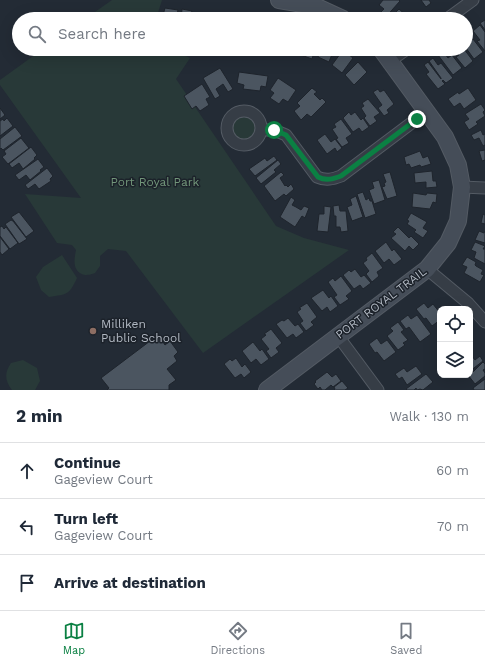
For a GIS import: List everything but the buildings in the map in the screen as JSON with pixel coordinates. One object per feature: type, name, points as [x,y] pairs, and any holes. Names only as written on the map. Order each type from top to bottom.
[{"type":"street","points":[[279,0],[315,6],[328,12]]},
{"type":"street","points":[[457,12],[473,0]]},
{"type":"street","name":"PORT ROYAL TRAIL","points":[[267,390],[427,269],[448,243],[458,221],[462,187],[458,166],[445,137],[387,56]]},
{"type":"street","points":[[261,130],[274,130],[286,135],[318,177],[322,179],[331,179],[341,176],[426,112]]},
{"type":"street","points":[[462,187],[485,188]]},
{"type":"street","points":[[427,269],[468,303],[485,322]]},
{"type":"street","points":[[338,336],[378,390]]},
{"type":"green space","points":[[112,0],[162,0],[158,12],[95,12]]},
{"type":"green space","name":"Port Royal Park","points":[[33,56],[186,56],[190,58],[176,79],[276,226],[304,238],[349,250],[203,353],[126,251],[108,249],[100,256],[100,266],[95,273],[85,275],[76,268],[76,250],[72,245],[57,243],[25,194],[81,198],[0,85],[0,80]]},
{"type":"green space","points":[[244,117],[253,120],[256,129],[253,138],[244,141],[235,138],[232,129],[235,120]]},
{"type":"green space","points":[[62,255],[77,278],[70,291],[64,294],[49,297],[41,290],[36,277],[43,267]]},
{"type":"green space","points":[[23,360],[37,368],[40,381],[35,390],[12,390],[8,383],[6,374],[11,363]]},
{"type":"place","name":"Milliken Public School","points":[[93,331]]},
{"type":"route","points":[[274,130],[286,135],[318,177],[322,179],[331,179],[341,176],[417,119]]}]
